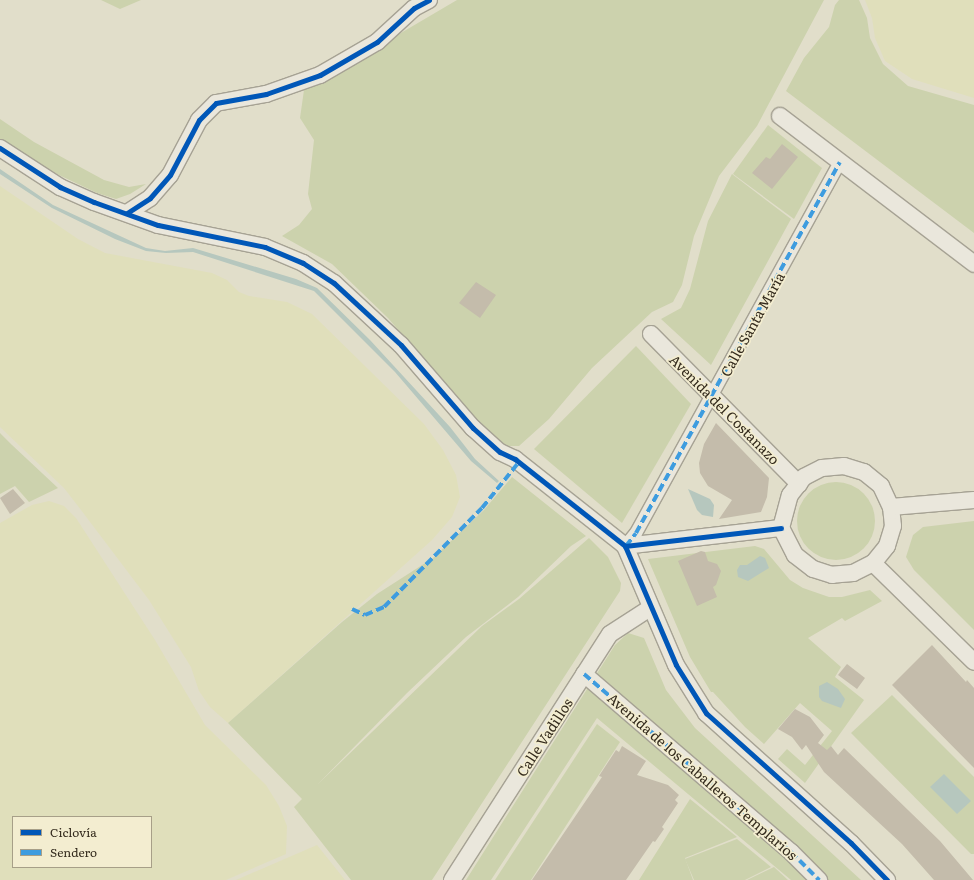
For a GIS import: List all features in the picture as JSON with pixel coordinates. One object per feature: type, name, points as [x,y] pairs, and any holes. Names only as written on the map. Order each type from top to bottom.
[{"type":"street","points":[[127,213],[150,198],[170,175],[199,120],[216,103],[266,94],[320,75],[377,42],[414,8],[429,0]]},
{"type":"street","points":[[780,116],[974,264]]},
{"type":"street","points":[[0,148],[60,188],[158,225],[265,246],[303,263],[334,282],[401,345],[473,428],[500,452],[515,459],[625,546],[650,608],[676,665],[706,713],[851,843],[887,880]]},
{"type":"street","name":"Calle Santa María","points":[[625,546],[636,533],[840,162]]},
{"type":"street","name":"Avenida del Costanazo","points":[[651,334],[799,484]]},
{"type":"street","points":[[844,466],[864,472],[881,486],[891,507],[893,526],[887,546],[873,563],[853,573],[832,575],[813,569],[795,555],[781,528],[790,495],[804,478],[822,468],[844,466]]},
{"type":"street","points":[[891,507],[974,500]]},
{"type":"street","points":[[625,546],[781,528]]},
{"type":"street","points":[[873,563],[974,662]]},
{"type":"street","name":"Calle Vadillos","points":[[452,880],[610,634],[650,608]]},
{"type":"street","name":"Avenida de los Caballeros Templarios","points":[[584,674],[791,852],[819,880]]},
{"type":"green space","points":[[101,0],[141,0],[120,9]]},
{"type":"green space","points":[[457,0],[824,0],[757,126],[719,176],[694,236],[682,285],[673,302],[652,312],[592,368],[549,419],[519,446],[505,446],[479,424],[388,318],[332,264],[282,236],[299,225],[312,209],[308,194],[314,140],[300,118],[304,90]]},
{"type":"green space","points":[[839,0],[859,0],[867,18],[870,38],[883,64],[908,86],[974,105],[974,233],[786,91],[804,58],[829,27],[835,5]]},
{"type":"green space","points":[[865,0],[974,0],[974,98],[912,79],[885,61],[875,38],[872,18]]},
{"type":"green space","points":[[0,119],[34,142],[104,180],[129,187],[146,184],[130,194],[116,199],[97,193],[59,175],[0,140]]},
{"type":"green space","points":[[768,125],[822,168],[794,219],[733,174]]},
{"type":"green space","points":[[732,174],[791,219],[711,365],[661,319],[681,308],[690,289],[708,221]]},
{"type":"green space","points":[[0,186],[78,239],[105,253],[212,273],[227,280],[239,292],[249,296],[287,302],[312,314],[424,424],[443,450],[456,475],[460,497],[452,517],[432,540],[228,723],[210,707],[199,691],[191,667],[149,600],[81,510],[64,488],[0,427]]},
{"type":"green space","points":[[636,346],[691,404],[622,523],[534,449]]},
{"type":"green space","points":[[0,433],[58,488],[29,502],[15,486],[0,494]]},
{"type":"green space","points":[[512,477],[586,536],[571,546],[518,597],[466,637],[407,693],[317,785],[482,626],[519,599],[589,538],[608,557],[621,583],[620,591],[432,880],[351,880],[294,807],[302,799],[228,723],[342,622],[377,594],[433,558],[484,510]]},
{"type":"green space","points":[[828,482],[844,482],[858,488],[869,499],[875,513],[875,529],[869,543],[858,554],[844,560],[828,560],[814,554],[803,543],[797,529],[797,513],[803,499],[814,488]]},
{"type":"green space","points":[[49,501],[64,506],[76,518],[155,640],[205,725],[266,785],[279,806],[287,826],[286,854],[226,880],[0,880],[0,523],[32,505]]},
{"type":"green space","points":[[974,521],[974,630],[914,570],[906,557],[913,535],[923,527]]},
{"type":"green space","points":[[755,546],[764,549],[790,580],[803,588],[829,597],[842,597],[870,590],[882,601],[845,621],[842,618],[808,638],[841,667],[835,677],[864,700],[805,783],[778,759],[787,749],[805,765],[832,731],[800,703],[764,744],[745,727],[713,692],[711,692],[690,657],[648,559]]},
{"type":"green space","points":[[628,633],[644,638],[666,690],[695,728],[861,880],[791,880],[597,718],[491,880],[466,880],[615,645]]},
{"type":"green space","points":[[892,695],[974,777],[974,854],[971,854],[851,733]]},
{"type":"green space","points":[[597,724],[620,742],[531,880],[495,880]]},
{"type":"green space","points":[[690,799],[737,837],[685,858],[693,880],[639,880]]},
{"type":"green space","points":[[737,839],[771,867],[745,880],[694,880],[685,859]]},
{"type":"green space","points":[[317,845],[345,880],[236,880]]},
{"type":"green space","points":[[774,867],[788,880],[747,880]]},
{"type":"shaded area","points":[[0,169],[53,205],[146,248],[165,251],[193,248],[296,279],[317,288],[370,340],[450,427],[475,459],[499,481],[497,483],[471,461],[395,372],[314,291],[193,252],[166,253],[146,251],[115,239],[52,208],[0,174]]},
{"type":"shaded area","points":[[688,489],[710,499],[714,505],[713,517],[702,515],[697,510]]},
{"type":"shaded area","points":[[760,556],[765,558],[769,568],[748,581],[738,577],[737,570],[740,565],[747,565]]},
{"type":"shaded area","points":[[827,682],[838,689],[845,699],[841,708],[822,701],[819,697],[819,686]]},
{"type":"shaded area","points":[[944,774],[971,801],[957,814],[930,787]]},
{"type":"building","points":[[782,144],[798,157],[772,189],[752,173],[766,157],[770,159]]},
{"type":"building","points":[[476,282],[496,295],[480,318],[459,303]]},
{"type":"building","points":[[716,423],[769,478],[767,497],[761,512],[719,519],[732,500],[708,486],[700,473],[699,463],[704,444]]},
{"type":"building","points":[[13,489],[25,503],[10,514],[0,498]]},
{"type":"building","points":[[701,551],[705,552],[708,561],[717,564],[721,571],[716,585],[713,587],[717,597],[697,606],[678,561]]},
{"type":"building","points":[[932,645],[966,682],[967,680],[974,688],[974,768],[892,685]]},
{"type":"building","points":[[847,664],[865,678],[857,689],[838,675]]},
{"type":"building","points":[[795,709],[810,717],[824,735],[818,743],[827,750],[831,746],[838,755],[844,748],[940,841],[973,880],[934,880],[902,844],[824,772],[806,745],[802,750],[792,737],[778,729]]},
{"type":"building","points":[[622,746],[646,761],[637,775],[668,785],[679,795],[675,800],[678,803],[662,827],[664,829],[655,842],[653,841],[626,880],[532,880],[602,777],[599,776],[616,750],[619,752]]},
{"type":"marked path","points":[[626,546],[636,533],[840,162]]},
{"type":"marked path","points":[[352,609],[365,615],[384,607],[482,508],[519,462]]},
{"type":"marked path","points":[[584,674],[791,852],[819,880]]},
{"type":"cycle path","points":[[127,213],[150,198],[170,175],[199,120],[216,103],[266,94],[320,75],[377,42],[414,8],[429,0]]},
{"type":"cycle path","points":[[0,148],[60,187],[94,202],[158,225],[265,247],[303,263],[334,283],[401,345],[473,428],[500,452],[515,459],[625,546],[676,665],[706,713],[851,843],[887,880]]},
{"type":"cycle path","points":[[625,546],[781,528]]}]
